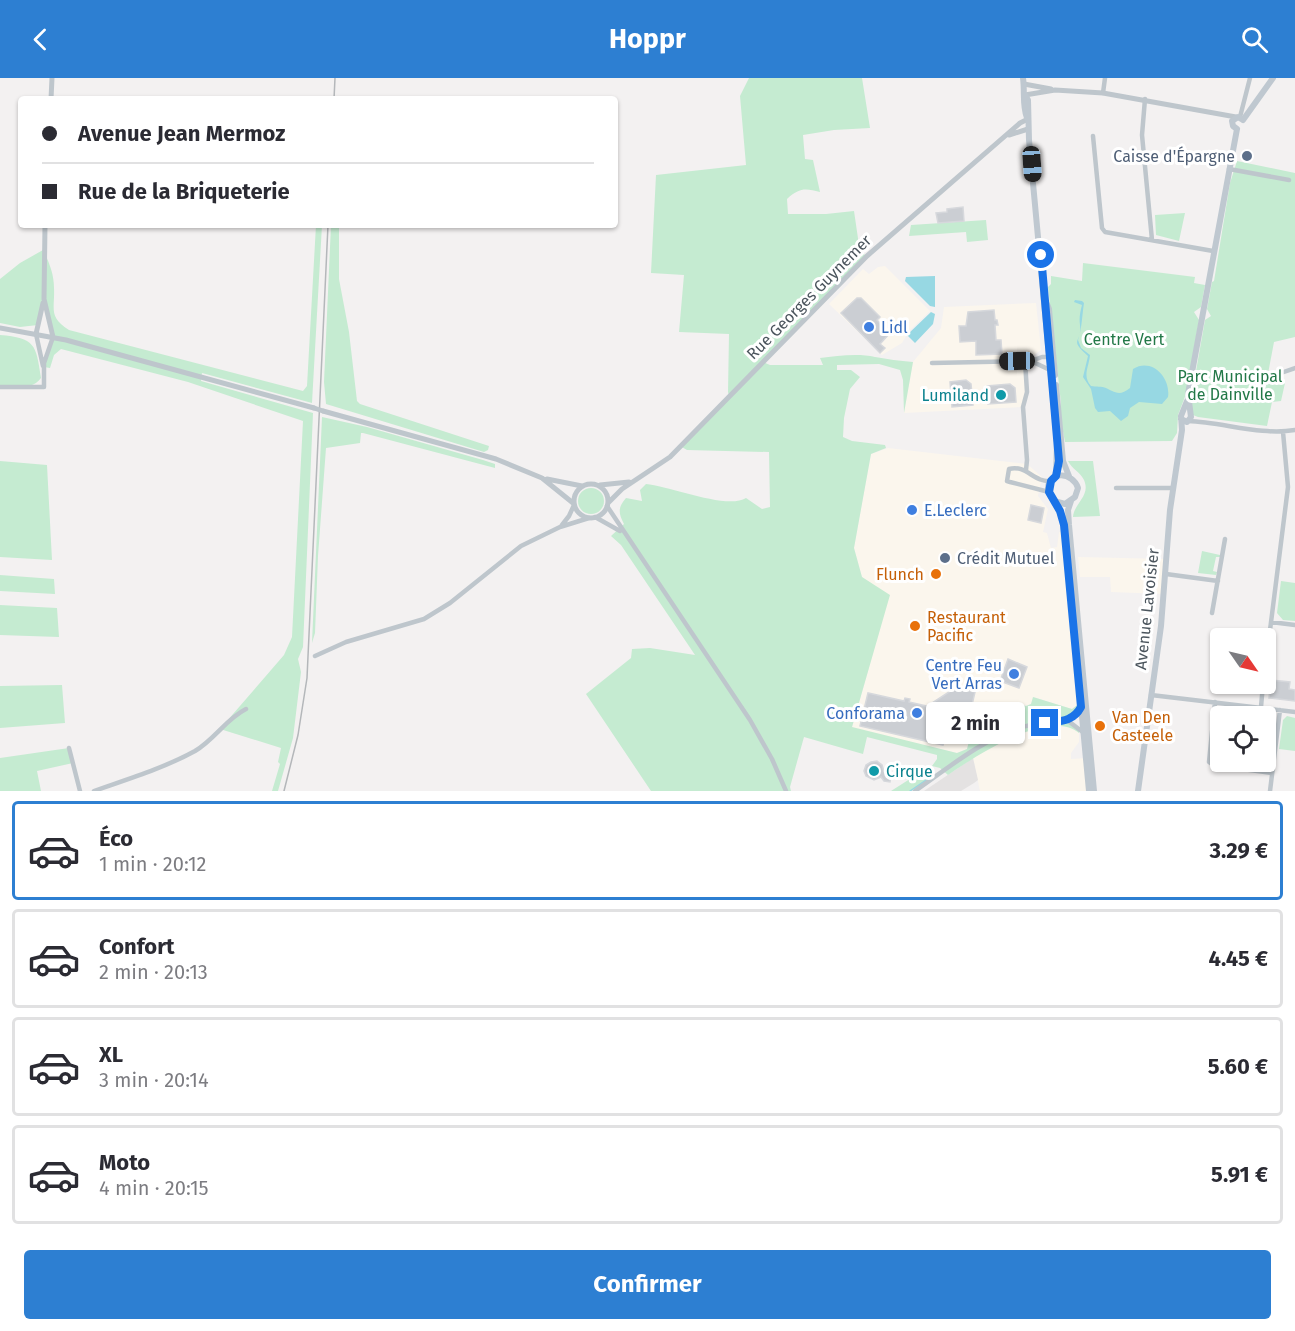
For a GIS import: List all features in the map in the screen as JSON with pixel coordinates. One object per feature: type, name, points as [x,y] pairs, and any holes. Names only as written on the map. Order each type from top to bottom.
[{"type":"main road","points":[[1237,129],[1238,119],[1273,78]]},
{"type":"main road","points":[[1024,81],[1023,102],[1028,119],[1048,356],[1053,373],[1063,461],[1069,476],[1074,479],[1078,488],[1077,494],[1071,501],[1062,504],[1054,501]]},
{"type":"main road","points":[[1237,129],[1243,126],[1238,119]]},
{"type":"main road","name":"Avenue Lavoisier","points":[[1138,791],[1166,574],[1173,488],[1213,251],[1237,129]]},
{"type":"main road","points":[[1045,301],[1049,309],[1059,461],[1049,492],[1062,515],[1064,525],[1089,791]]},
{"type":"main road","points":[[1054,478],[1069,476]]},
{"type":"main road","points":[[1071,501],[1069,525],[1094,791]]},
{"type":"street","points":[[51,96],[52,78]]},
{"type":"street","points":[[1103,93],[1105,78]]},
{"type":"street","points":[[1024,81],[1055,90],[1145,99],[1238,119],[1250,78]]},
{"type":"street","points":[[1025,95],[1055,90]]},
{"type":"street","points":[[1145,99],[1142,135],[1152,240]]},
{"type":"street","name":"Rue Georges Guynemer","points":[[607,505],[634,481],[670,457],[867,256],[1020,123],[1028,119]]},
{"type":"street","points":[[1007,136],[1028,129]]},
{"type":"street","points":[[1093,136],[1102,228],[1106,232],[1213,251]]},
{"type":"street","points":[[1229,169],[1289,180]]},
{"type":"street","points":[[44,367],[36,334],[44,299],[45,228]]},
{"type":"street","points":[[0,387],[44,387],[47,350],[53,337],[44,299]]},
{"type":"street","points":[[0,328],[53,337],[487,457],[542,478],[582,486]]},
{"type":"street","points":[[932,363],[1028,361],[1048,356]]},
{"type":"street","points":[[1028,361],[1048,367],[1053,373]]},
{"type":"street","points":[[1026,471],[1023,407],[1027,392],[1028,361]]},
{"type":"street","points":[[1275,375],[1295,368]]},
{"type":"street","points":[[1186,418],[1283,432],[1295,430]]},
{"type":"street","points":[[1270,628],[1288,487],[1283,432]]},
{"type":"street","points":[[1049,492],[1007,481],[1009,469],[1026,471],[1037,480],[1054,478]]},
{"type":"street","points":[[542,478],[574,504],[581,515],[608,522],[623,532]]},
{"type":"street","name":"Rue Georges Guynemer","points":[[599,485],[634,481]]},
{"type":"street","points":[[560,527],[569,516],[574,504],[575,493],[582,486],[590,483],[599,485],[606,493],[607,505],[623,532],[750,720],[772,759],[786,791]]},
{"type":"street","points":[[1116,488],[1173,488]]},
{"type":"street","points":[[315,656],[346,642],[424,619],[450,603],[521,546],[560,527],[592,518],[602,513],[607,505]]},
{"type":"street","points":[[1212,614],[1225,539]]},
{"type":"street","points":[[1166,574],[1218,581]]},
{"type":"street","points":[[1271,622],[1295,625]]},
{"type":"street","points":[[1151,694],[1252,706]]},
{"type":"street","points":[[1215,702],[1209,762],[1213,765],[1272,773]]},
{"type":"street","points":[[915,791],[1004,734],[1037,724],[1067,720],[1075,716],[1081,707]]},
{"type":"street","points":[[94,791],[197,750],[235,714],[246,709]]},
{"type":"street","points":[[1276,709],[1295,712]]},
{"type":"street","points":[[1270,791],[1280,710]]},
{"type":"street","points":[[1067,720],[1084,733]]},
{"type":"street","points":[[69,748],[80,791]]},
{"type":"shaded area","points":[[885,266],[930,311],[909,331],[902,343],[882,355],[829,304],[863,269],[869,274],[878,267]]},
{"type":"shaded area","points":[[1036,303],[1041,350],[1031,357],[1031,361],[1026,361],[1027,392],[1023,407],[904,413],[913,362],[941,328],[944,307]]},
{"type":"shaded area","points":[[888,448],[1027,464],[1042,477],[1038,496],[1048,509],[1043,532],[1047,533],[1051,548],[1057,547],[1059,532],[1067,531],[1081,702],[1072,709],[1034,697],[1031,704],[1025,706],[1018,703],[1023,722],[982,737],[971,734],[967,749],[957,753],[852,728],[889,596],[862,577],[854,548],[871,454]]},
{"type":"shaded area","points":[[1078,557],[1167,559],[1164,594],[1111,592],[1110,577],[1080,577]]},
{"type":"shaded area","points":[[1069,726],[1079,733],[1079,742],[1071,753],[1071,759],[1088,758],[1091,791],[980,791],[973,758],[997,743],[1021,733]]},
{"type":"shaded area","points":[[973,758],[978,780],[974,783],[961,791],[924,791]]},
{"type":"green space","points":[[749,78],[862,78],[870,128],[803,135],[805,159],[813,160],[820,192],[806,190],[795,193],[787,199],[788,214],[854,211],[860,252],[867,256],[763,362],[770,365],[823,365],[820,358],[855,355],[913,362],[904,413],[903,380],[900,370],[879,364],[837,365],[837,370],[851,370],[860,377],[850,389],[843,437],[852,441],[885,445],[886,448],[871,454],[854,548],[862,577],[890,595],[852,727],[957,753],[967,749],[971,734],[982,737],[1023,722],[1017,703],[1026,706],[1031,704],[1033,697],[1072,709],[1081,702],[1081,707],[1067,720],[1079,728],[1079,733],[1066,727],[1050,726],[1031,730],[993,747],[948,775],[940,768],[932,766],[937,755],[867,737],[863,754],[804,737],[790,787],[791,791],[651,791],[586,694],[631,658],[632,649],[650,648],[695,655],[621,545],[611,536],[624,524],[620,510],[626,498],[642,501],[640,490],[646,484],[726,501],[746,498],[762,509],[770,507],[769,452],[687,450],[680,446],[729,396],[729,334],[679,332],[684,275],[651,273],[656,175],[746,165],[740,96]]},
{"type":"green space","name":"Parc Municipal de Dainville","points":[[1237,161],[1295,173],[1295,337],[1274,342],[1267,379],[1285,383],[1281,401],[1272,402],[1267,426],[1198,417],[1193,415],[1190,405],[1205,320],[1211,316],[1207,309],[1214,281],[1230,183]]},
{"type":"green space","points":[[1185,213],[1179,241],[1156,235],[1155,215]]},
{"type":"green space","points":[[986,220],[988,240],[967,242],[966,232],[909,236],[911,225]]},
{"type":"green space","points":[[316,228],[322,228],[312,403],[202,373],[201,381],[313,413],[303,647],[298,659],[301,672],[293,738],[278,791],[272,791],[280,764],[278,762],[281,748],[220,729],[284,655],[292,637],[303,421],[188,382],[61,349],[54,355],[50,368],[44,367],[53,337],[44,300],[38,325],[20,327],[0,323],[0,279],[20,263],[43,250],[53,278],[55,317],[69,330],[303,391],[307,386]]},
{"type":"green space","points":[[331,228],[339,228],[339,279],[349,332],[357,401],[360,404],[489,446],[488,450],[484,452],[326,404],[324,382]]},
{"type":"green space","name":"Centre Vert","points":[[1083,263],[1195,277],[1194,283],[1205,285],[1201,307],[1194,312],[1199,320],[1186,394],[1178,415],[1177,433],[1172,441],[1065,442],[1060,415],[1061,403],[1048,287],[1051,284],[1051,276],[1082,281]]},
{"type":"green space","points":[[0,335],[20,338],[32,345],[41,378],[37,382],[28,387],[0,387]]},
{"type":"green space","points":[[322,417],[367,427],[483,460],[495,464],[495,468],[363,433],[361,433],[360,443],[326,448],[315,633],[312,643]]},
{"type":"green space","points":[[0,461],[47,465],[52,560],[0,557]]},
{"type":"green space","points":[[1068,461],[1093,461],[1100,516],[1073,517],[1086,486],[1082,477]]},
{"type":"green space","points":[[591,488],[600,492],[604,501],[600,510],[591,514],[582,510],[578,501],[582,492]]},
{"type":"green space","points":[[1202,551],[1220,555],[1216,557],[1213,571],[1217,572],[1216,575],[1198,573]]},
{"type":"green space","points":[[0,575],[54,579],[55,594],[0,591]]},
{"type":"green space","points":[[1281,581],[1295,583],[1295,621],[1283,620],[1277,613]]},
{"type":"green space","points":[[0,605],[57,608],[59,637],[0,635]]},
{"type":"green space","points":[[62,685],[65,723],[0,728],[0,686]]},
{"type":"green space","points":[[1287,716],[1295,718],[1295,751],[1279,749],[1283,720]]},
{"type":"green space","points":[[69,748],[73,763],[37,771],[41,791],[0,791],[0,758]]},
{"type":"green space","points":[[924,770],[930,779],[911,791],[891,791]]},
{"type":"water","points":[[935,276],[935,307],[930,306],[905,281],[906,277]]},
{"type":"water","points":[[1075,300],[1084,303],[1080,330],[1080,318],[1082,305],[1074,302]]},
{"type":"water","points":[[931,312],[935,314],[933,324],[915,343],[907,335]]},
{"type":"water","points":[[1080,332],[1078,340],[1081,348],[1090,355],[1086,375],[1091,386],[1104,387],[1118,393],[1123,392],[1130,388],[1133,369],[1147,366],[1159,371],[1166,383],[1168,397],[1162,404],[1139,402],[1130,408],[1128,416],[1121,421],[1110,411],[1098,412],[1091,389],[1083,377],[1088,356],[1079,346],[1077,341]]},
{"type":"building","points":[[963,207],[964,221],[938,223],[936,213]]},
{"type":"building","name":"Lidl","points":[[857,298],[861,298],[880,317],[877,320],[890,333],[880,344],[885,348],[880,353],[841,313]]},
{"type":"building","points":[[994,310],[998,325],[995,325],[996,340],[1001,340],[1002,354],[976,355],[976,341],[960,342],[959,326],[966,326],[968,312]]},
{"type":"building","points":[[966,380],[971,384],[973,405],[952,407],[950,382]]},
{"type":"building","name":"Lumiland","points":[[1010,384],[1015,388],[1016,402],[988,404],[987,386]]},
{"type":"building","points":[[1031,505],[1044,508],[1041,523],[1028,520]]},
{"type":"building","name":"Centre Feu Vert Arras","points":[[1008,659],[1027,667],[1019,688],[1000,681]]},
{"type":"building","points":[[1276,681],[1290,682],[1289,689],[1295,690],[1295,701],[1269,698],[1269,694],[1276,694]]},
{"type":"building","name":"Conforama","points":[[955,688],[975,692],[968,722],[949,718],[943,745],[860,726],[868,693],[904,701],[905,698],[910,699],[909,702],[931,707],[932,703]]},
{"type":"building","name":"Cirque","points":[[877,761],[882,765],[884,772],[891,774],[890,782],[884,781],[881,777],[874,780],[866,776],[864,771],[866,765]]},
{"type":"waterway","points":[[983,742],[1009,730]]},
{"type":"waterway","points":[[910,791],[929,778]]},
{"type":"railway","points":[[334,96],[335,78]]},
{"type":"railway","points":[[284,791],[298,735],[307,678],[328,228]]},
{"type":"place","name":"Caisse d'Épargne","points":[[1247,156]]},
{"type":"place","name":"Lidl","points":[[869,327]]},
{"type":"place","name":"Lumiland","points":[[1001,395]]},
{"type":"place","name":"E.Leclerc","points":[[912,510]]},
{"type":"place","name":"Crédit Mutuel","points":[[945,558]]},
{"type":"place","name":"Flunch","points":[[936,574]]},
{"type":"place","name":"Restaurant Pacific","points":[[915,626]]},
{"type":"place","name":"Centre Feu Vert Arras","points":[[1014,674]]},
{"type":"place","name":"Conforama","points":[[917,713]]},
{"type":"place","name":"Van Den Casteele","points":[[1100,726]]},
{"type":"place","name":"Cirque","points":[[874,771]]},
{"type":"route","points":[[1041,255],[1048,356],[1059,461],[1056,476],[1048,488],[1062,515],[1064,525],[1081,707],[1075,716],[1067,720],[1045,723]]}]
